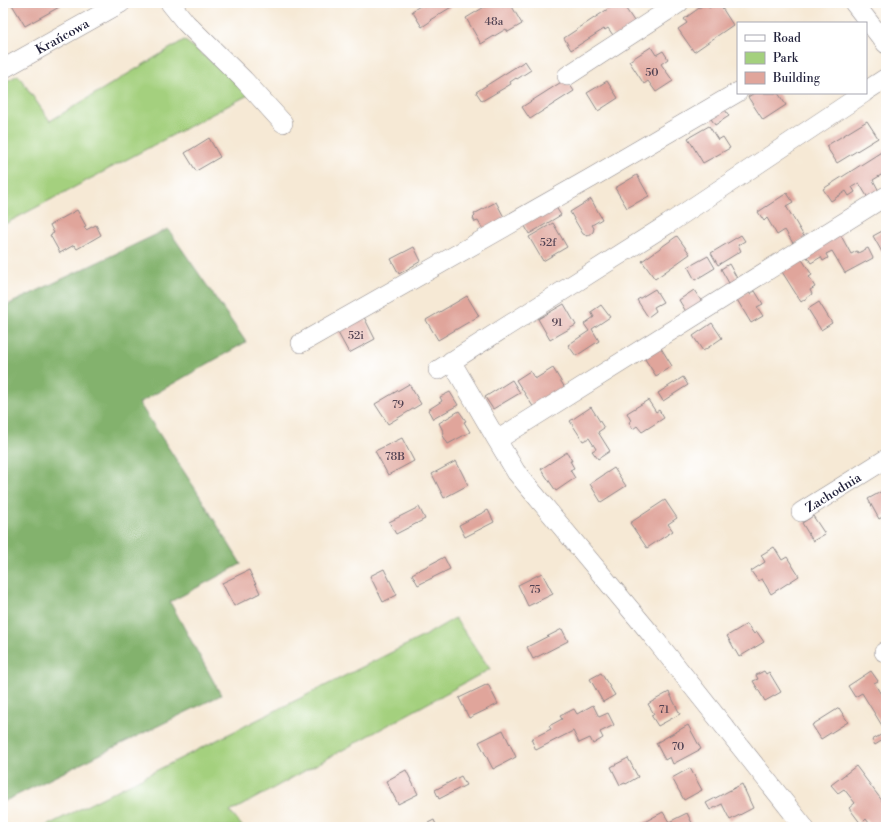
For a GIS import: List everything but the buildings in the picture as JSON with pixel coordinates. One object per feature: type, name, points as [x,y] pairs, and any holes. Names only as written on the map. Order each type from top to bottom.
[{"type":"street","name":"Krańcowa","points":[[3,69],[121,3]]},
{"type":"street","points":[[170,3],[186,24],[244,80],[283,123]]},
{"type":"street","points":[[567,76],[679,3]]},
{"type":"street","points":[[856,13],[865,22]]},
{"type":"street","points":[[867,24],[886,44]]},
{"type":"street","points":[[867,91],[886,78]]},
{"type":"street","points":[[301,343],[591,178],[737,93]]},
{"type":"street","points":[[804,827],[650,633],[516,472],[497,440],[445,366],[668,224],[862,94]]},
{"type":"street","points":[[497,440],[886,196]]},
{"type":"street","name":"Zachodnia","points":[[801,512],[886,459]]},
{"type":"green space","points":[[184,40],[252,93],[3,225],[3,83],[18,75],[50,121]]},
{"type":"green space","points":[[168,229],[246,342],[139,403],[196,490],[241,564],[170,602],[221,695],[3,802],[3,307]]},
{"type":"green space","points":[[455,618],[490,669],[230,812],[243,827],[44,827],[426,635]]}]
